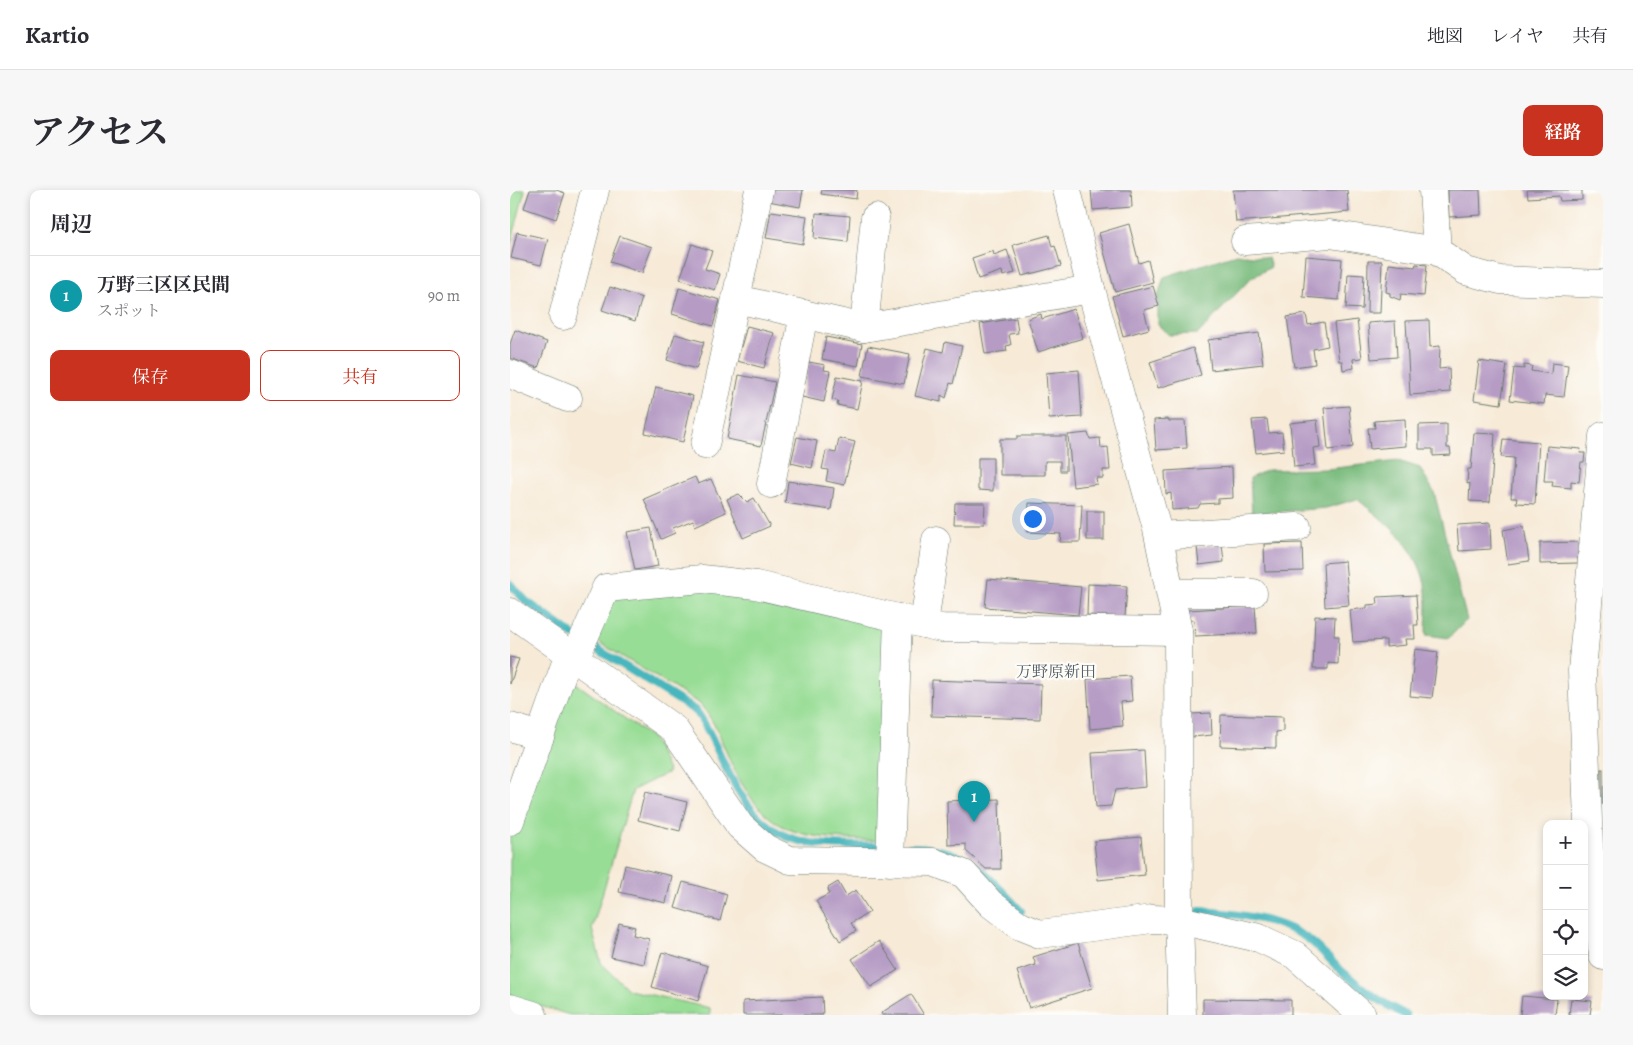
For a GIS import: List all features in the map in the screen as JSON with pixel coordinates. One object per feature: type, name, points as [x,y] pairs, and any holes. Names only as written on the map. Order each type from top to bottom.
[{"type":"street","points":[[563,316],[595,190]]},
{"type":"street","points":[[705,445],[737,299],[758,190]]},
{"type":"street","points":[[1067,190],[1091,289],[1159,536],[1178,631],[1179,920],[1182,1015]]},
{"type":"street","points":[[1433,190],[1437,250]]},
{"type":"street","points":[[864,328],[875,218]]},
{"type":"street","points":[[1245,241],[1330,234],[1437,250],[1466,271],[1500,280],[1603,284]]},
{"type":"street","points":[[737,299],[864,328],[1091,289]]},
{"type":"street","points":[[770,484],[804,314]]},
{"type":"street","points":[[510,374],[568,398]]},
{"type":"street","points":[[1603,436],[1601,497],[1582,671],[1593,698],[1596,844],[1603,956]]},
{"type":"street","points":[[1159,536],[1297,527]]},
{"type":"street","points":[[924,624],[936,540]]},
{"type":"street","points":[[510,821],[540,736],[572,656],[606,588],[702,579],[756,585],[941,628],[1178,631]]},
{"type":"street","points":[[1171,593],[1253,593]]},
{"type":"street","points":[[510,612],[674,729],[740,826],[766,848],[790,860],[933,862],[964,874],[991,904],[1020,926],[1040,934],[1152,919],[1179,920],[1259,938],[1295,956],[1362,1015]]},
{"type":"street","points":[[890,862],[898,618]]},
{"type":"street","points":[[510,727],[540,736]]},
{"type":"street","points":[[510,1008],[532,1015]]},
{"type":"green space","points":[[510,190],[525,190],[510,248]]},
{"type":"green space","points":[[1236,254],[1268,258],[1271,267],[1251,278],[1198,334],[1169,335],[1158,325],[1158,296],[1164,277]]},
{"type":"green space","points":[[1398,461],[1420,468],[1434,492],[1467,620],[1449,638],[1426,635],[1426,592],[1418,563],[1410,550],[1391,528],[1357,499],[1326,508],[1252,514],[1250,478],[1267,470],[1327,469]]},
{"type":"green space","points":[[703,586],[888,627],[884,841],[812,836],[793,831],[776,822],[761,810],[746,791],[715,726],[700,704],[592,638],[610,596]]},
{"type":"green space","points":[[566,676],[652,738],[669,772],[633,790],[592,929],[601,963],[629,990],[710,1008],[710,1015],[570,1015],[510,997],[510,837]]},
{"type":"building","points":[[530,190],[556,190],[565,193],[556,219],[524,208]]},
{"type":"building","points":[[771,190],[803,190],[800,207],[768,201]]},
{"type":"building","points":[[822,190],[857,190],[856,199],[821,194]]},
{"type":"building","points":[[1091,190],[1131,190],[1132,207],[1093,210]]},
{"type":"building","points":[[1233,190],[1347,190],[1349,212],[1236,222]]},
{"type":"building","points":[[1448,190],[1480,190],[1481,215],[1449,217]]},
{"type":"building","points":[[1527,190],[1582,190],[1582,200],[1560,201],[1559,196],[1528,198]]},
{"type":"building","points":[[771,211],[807,216],[803,244],[766,238]]},
{"type":"building","points":[[816,213],[850,216],[848,242],[814,238]]},
{"type":"building","points":[[1129,224],[1139,263],[1148,260],[1153,282],[1115,292],[1099,233]]},
{"type":"building","points":[[517,232],[548,239],[541,265],[511,258]]},
{"type":"building","points":[[1049,235],[1052,247],[1055,246],[1061,266],[1022,276],[1013,245]]},
{"type":"building","points":[[620,236],[652,247],[642,273],[610,262]]},
{"type":"building","points":[[692,244],[712,251],[705,269],[720,274],[715,290],[680,279]]},
{"type":"building","points":[[1007,250],[1015,273],[1003,276],[1002,271],[978,279],[972,258],[993,251],[994,255]]},
{"type":"building","points":[[1306,256],[1342,259],[1339,300],[1303,297]]},
{"type":"building","points":[[1368,261],[1382,261],[1380,313],[1367,313]]},
{"type":"building","points":[[1389,264],[1415,267],[1416,264],[1427,265],[1424,296],[1401,294],[1400,300],[1390,296],[1390,293],[1386,292]]},
{"type":"building","points":[[1348,274],[1364,275],[1362,309],[1346,308]]},
{"type":"building","points":[[1153,286],[1159,306],[1144,310],[1149,329],[1123,336],[1112,296]]},
{"type":"building","points":[[610,287],[642,298],[635,321],[602,310]]},
{"type":"building","points":[[679,288],[720,300],[713,326],[672,314]]},
{"type":"building","points":[[1074,309],[1083,338],[1038,352],[1028,319],[1041,314],[1042,319]]},
{"type":"building","points":[[1306,314],[1308,325],[1324,322],[1328,346],[1313,349],[1315,364],[1294,367],[1287,317]]},
{"type":"building","points":[[1016,318],[1018,333],[1009,334],[1011,345],[1006,346],[1007,351],[985,354],[980,324]]},
{"type":"building","points":[[1357,320],[1362,358],[1353,359],[1354,368],[1343,370],[1342,361],[1339,361],[1334,323]]},
{"type":"building","points":[[1429,320],[1430,347],[1440,346],[1439,369],[1449,368],[1450,392],[1410,395],[1406,321]]},
{"type":"building","points":[[1395,321],[1397,357],[1371,359],[1368,323]]},
{"type":"building","points":[[747,326],[774,333],[764,368],[737,361]]},
{"type":"building","points":[[515,330],[547,342],[538,368],[510,358],[510,344]]},
{"type":"building","points":[[1259,333],[1263,364],[1211,370],[1208,340]]},
{"type":"building","points":[[675,334],[704,342],[696,369],[667,360]]},
{"type":"building","points":[[826,337],[862,344],[858,366],[822,359]]},
{"type":"building","points":[[945,342],[962,346],[953,384],[950,383],[946,398],[941,395],[941,402],[915,396],[927,348],[943,352]]},
{"type":"building","points":[[868,346],[910,354],[904,384],[862,376]]},
{"type":"building","points":[[1193,348],[1201,375],[1158,388],[1150,362]]},
{"type":"building","points":[[1479,361],[1507,365],[1501,404],[1474,400]]},
{"type":"building","points":[[809,362],[825,365],[824,370],[830,371],[824,402],[802,397]]},
{"type":"building","points":[[1552,363],[1568,365],[1564,397],[1545,395],[1544,404],[1510,400],[1514,368],[1524,369],[1524,365],[1532,366],[1531,371],[1551,374]]},
{"type":"building","points":[[1079,370],[1082,417],[1049,419],[1046,373]]},
{"type":"building","points":[[739,375],[775,382],[761,446],[727,439]]},
{"type":"building","points":[[837,376],[863,381],[857,409],[837,405],[838,401],[832,400]]},
{"type":"building","points":[[656,387],[693,396],[683,442],[645,433]]},
{"type":"building","points":[[1349,406],[1353,447],[1328,450],[1324,408]]},
{"type":"building","points":[[1168,419],[1169,421],[1185,421],[1187,448],[1156,450],[1154,420]]},
{"type":"building","points":[[1267,419],[1269,433],[1282,432],[1284,450],[1256,453],[1252,420]]},
{"type":"building","points":[[1405,419],[1406,446],[1370,449],[1368,428],[1375,428],[1374,421]]},
{"type":"building","points":[[1317,420],[1320,447],[1313,448],[1315,465],[1294,467],[1290,423]]},
{"type":"building","points":[[1447,424],[1447,448],[1450,448],[1451,455],[1433,456],[1433,449],[1419,449],[1419,425]]},
{"type":"building","points":[[1088,433],[1090,439],[1100,438],[1101,448],[1108,447],[1110,470],[1103,470],[1103,478],[1096,478],[1097,484],[1073,487],[1068,435]]},
{"type":"building","points":[[1474,433],[1495,434],[1490,502],[1469,501],[1470,483],[1467,484],[1468,469],[1471,469]]},
{"type":"building","points":[[1017,436],[1066,436],[1066,471],[1060,471],[1060,461],[1045,461],[1045,475],[1000,475],[1000,439],[1017,439]]},
{"type":"building","points":[[797,437],[817,441],[812,468],[791,463]]},
{"type":"building","points":[[839,438],[855,442],[844,485],[826,481],[828,470],[822,469],[826,451],[836,453]]},
{"type":"building","points":[[1503,439],[1539,442],[1535,504],[1516,503],[1517,498],[1511,498],[1514,458],[1501,457]]},
{"type":"building","points":[[1547,446],[1581,449],[1580,453],[1585,453],[1584,462],[1581,462],[1579,482],[1571,481],[1571,488],[1552,486],[1553,481],[1544,481]]},
{"type":"building","points":[[978,458],[993,458],[993,491],[978,490]]},
{"type":"building","points":[[1232,467],[1233,498],[1218,499],[1218,503],[1200,504],[1198,508],[1172,510],[1171,493],[1166,494],[1165,471]]},
{"type":"building","points":[[695,477],[698,484],[711,479],[726,512],[695,526],[693,520],[673,528],[675,533],[661,539],[644,499]]},
{"type":"building","points":[[788,481],[834,488],[831,510],[785,503]]},
{"type":"building","points":[[739,494],[747,502],[754,498],[770,526],[743,538],[727,499]]},
{"type":"building","points":[[955,503],[985,503],[984,524],[954,524]]},
{"type":"building","points":[[1029,503],[1082,505],[1080,542],[1060,542],[1061,534],[1028,532]]},
{"type":"building","points":[[1087,511],[1104,511],[1104,540],[1087,540]]},
{"type":"building","points":[[1490,523],[1491,549],[1459,551],[1457,525]]},
{"type":"building","points":[[1524,526],[1529,561],[1508,564],[1503,530]]},
{"type":"building","points":[[651,528],[658,566],[635,570],[627,532]]},
{"type":"building","points":[[1578,542],[1578,563],[1540,564],[1540,543]]},
{"type":"building","points":[[1302,543],[1303,571],[1265,572],[1264,544]]},
{"type":"building","points":[[1222,544],[1224,562],[1199,565],[1197,547]]},
{"type":"building","points":[[1345,561],[1349,605],[1325,607],[1323,563]]},
{"type":"building","points":[[988,579],[1081,587],[1078,615],[985,607]]},
{"type":"building","points":[[1088,584],[1127,586],[1125,617],[1087,615]]},
{"type":"building","points":[[1416,595],[1418,625],[1414,625],[1415,639],[1405,639],[1406,645],[1386,647],[1386,640],[1353,642],[1350,610],[1367,608],[1367,605],[1378,604],[1377,597]]},
{"type":"building","points":[[1255,606],[1257,633],[1195,636],[1194,620],[1188,620],[1188,610]]},
{"type":"building","points":[[1315,616],[1335,617],[1334,636],[1339,636],[1338,664],[1328,663],[1328,669],[1313,669]]},
{"type":"building","points":[[1415,649],[1438,652],[1432,698],[1410,696]]},
{"type":"building","points":[[510,657],[519,659],[510,684]]},
{"type":"building","points":[[1130,676],[1132,701],[1121,702],[1123,726],[1090,729],[1087,679]]},
{"type":"building","points":[[932,680],[1041,684],[1040,719],[931,716]]},
{"type":"building","points":[[1211,713],[1212,735],[1193,737],[1191,714]]},
{"type":"building","points":[[1221,715],[1283,717],[1283,731],[1276,732],[1276,748],[1220,746]]},
{"type":"building","points":[[1144,750],[1146,787],[1115,790],[1111,806],[1096,807],[1092,753]]},
{"type":"building","points":[[1601,769],[1603,769],[1603,804],[1601,804]]},
{"type":"building","points":[[645,792],[687,802],[680,831],[638,820]]},
{"type":"building","points":[[999,799],[1001,869],[986,869],[966,851],[966,844],[948,845],[947,801]]},
{"type":"building","points":[[1141,837],[1145,875],[1098,880],[1094,841]]},
{"type":"building","points":[[625,865],[672,876],[666,903],[619,892]]},
{"type":"building","points":[[683,882],[727,894],[720,921],[675,908]]},
{"type":"building","points":[[838,882],[846,896],[856,890],[870,912],[851,923],[856,931],[840,941],[816,901],[829,894],[828,888]]},
{"type":"building","points":[[619,923],[635,927],[633,935],[649,939],[644,964],[611,957]]},
{"type":"building","points":[[879,941],[898,970],[871,987],[852,959]]},
{"type":"building","points":[[1078,943],[1092,988],[1029,1008],[1017,971],[1036,965],[1033,957]]},
{"type":"building","points":[[662,952],[708,966],[698,1001],[652,987]]},
{"type":"building","points":[[911,994],[924,1015],[882,1015],[881,1013]]},
{"type":"building","points":[[1522,996],[1543,998],[1543,1000],[1557,1000],[1555,1015],[1520,1015]]},
{"type":"building","points":[[822,997],[823,1015],[743,1015],[743,1001]]},
{"type":"building","points":[[1203,999],[1291,1000],[1291,1015],[1203,1015]]},
{"type":"building","points":[[1571,1000],[1592,1001],[1590,1015],[1569,1015]]},
{"type":"waterway","points":[[510,584],[526,601],[573,635]]},
{"type":"waterway","points":[[594,647],[696,711],[743,798],[758,817],[775,830],[792,839],[812,843],[885,846]]},
{"type":"waterway","points":[[910,847],[930,848],[961,857],[985,874],[1021,911]]},
{"type":"waterway","points":[[1200,911],[1259,919],[1275,923],[1302,935],[1317,946],[1339,969],[1365,990],[1406,1015]]},
{"type":"place","name":"万野三区区民間","points":[[974,822]]},
{"type":"district","name":"万野原新田","points":[[1056,671]]}]
